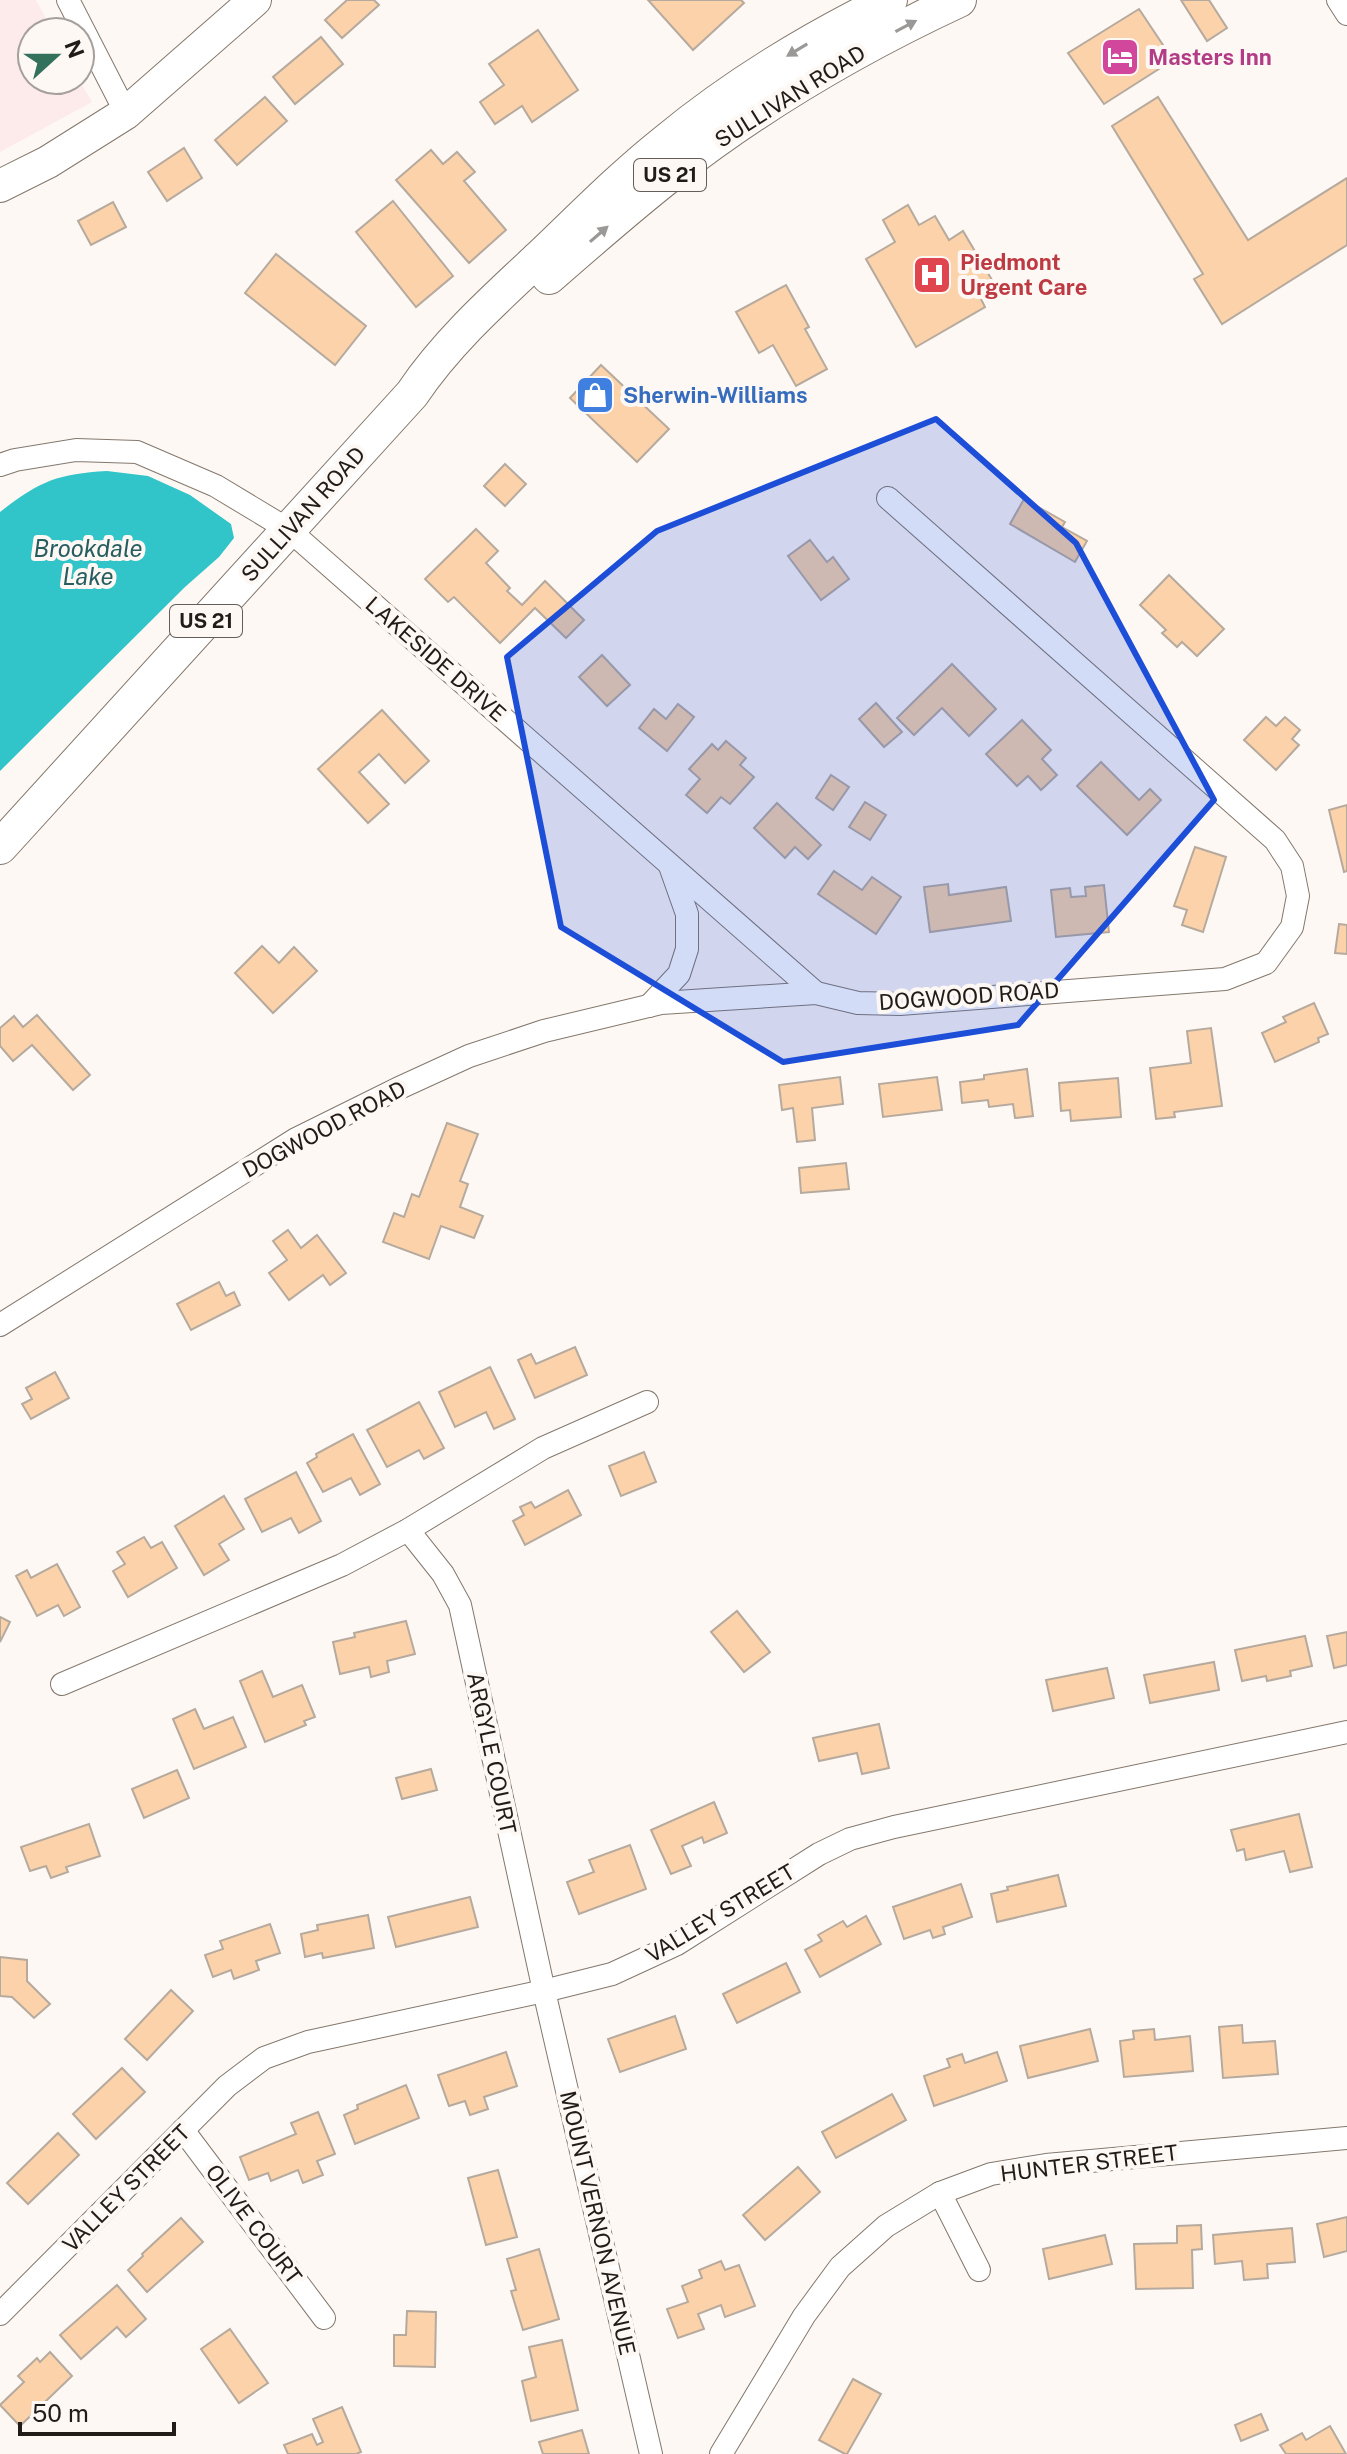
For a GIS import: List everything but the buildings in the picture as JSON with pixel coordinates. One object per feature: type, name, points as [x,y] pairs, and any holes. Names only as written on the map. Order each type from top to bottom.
[{"type":"main road","points":[[0,186],[48,162],[126,113],[255,0]]},
{"type":"main road","name":"SULLIVAN ROAD","points":[[0,847],[412,394],[442,355],[584,214],[662,144],[726,96],[787,55],[890,0]]},
{"type":"main road","name":"SULLIVAN ROAD","points":[[412,394],[451,365],[632,205],[704,150],[831,67],[959,0]]},
{"type":"street","points":[[68,0],[126,113]]},
{"type":"street","points":[[1339,0],[1347,13]]},
{"type":"street","name":"LAKESIDE DRIVE","points":[[0,465],[76,450],[137,452],[216,486],[289,530],[816,993]]},
{"type":"street","name":"DOGWOOD ROAD","points":[[0,1325],[296,1139],[469,1056],[544,1031],[661,1003],[816,993],[858,1003],[900,1004],[1225,979],[1266,963],[1292,927],[1298,896],[1292,866],[1275,840],[888,498]]},
{"type":"street","points":[[649,1006],[679,974],[687,949],[687,914],[670,865]]},
{"type":"street","points":[[62,1684],[342,1565],[408,1530],[543,1448],[647,1402]]},
{"type":"street","name":"ARGYLE COURT","points":[[408,1530],[443,1574],[460,1605],[544,1991]]},
{"type":"street","name":"VALLEY STREET","points":[[0,2314],[227,2086],[264,2058],[308,2042],[612,1974],[677,1944],[819,1854],[850,1839],[894,1827],[1347,1732]]},
{"type":"street","name":"MOUNT VERNON AVENUE","points":[[544,1991],[651,2454]]},
{"type":"street","name":"OLIVE COURT","points":[[183,2130],[324,2318]]},
{"type":"street","name":"HUNTER STREET","points":[[721,2454],[804,2316],[840,2267],[886,2226],[940,2193],[991,2174],[1046,2165],[1347,2138]]},
{"type":"street","points":[[940,2193],[979,2270]]},
{"type":"highlighted area","points":[[936,419],[1076,543],[1214,800],[1018,1025],[783,1062],[561,927],[507,657],[657,531]]},
{"type":"shaded area","points":[[0,0],[36,0],[44,16],[16,16],[16,96],[88,96],[92,102],[0,152]]},
{"type":"water","name":"Brookdale Lake","points":[[107,471],[148,476],[190,495],[231,524],[234,538],[219,557],[0,771],[0,512],[50,481],[75,474]]},
{"type":"place","name":"Masters Inn","points":[[1120,57]]},
{"type":"place","name":"Piedmont Urgent Care","points":[[932,275]]},
{"type":"place","name":"Sherwin-Williams","points":[[595,395]]}]
